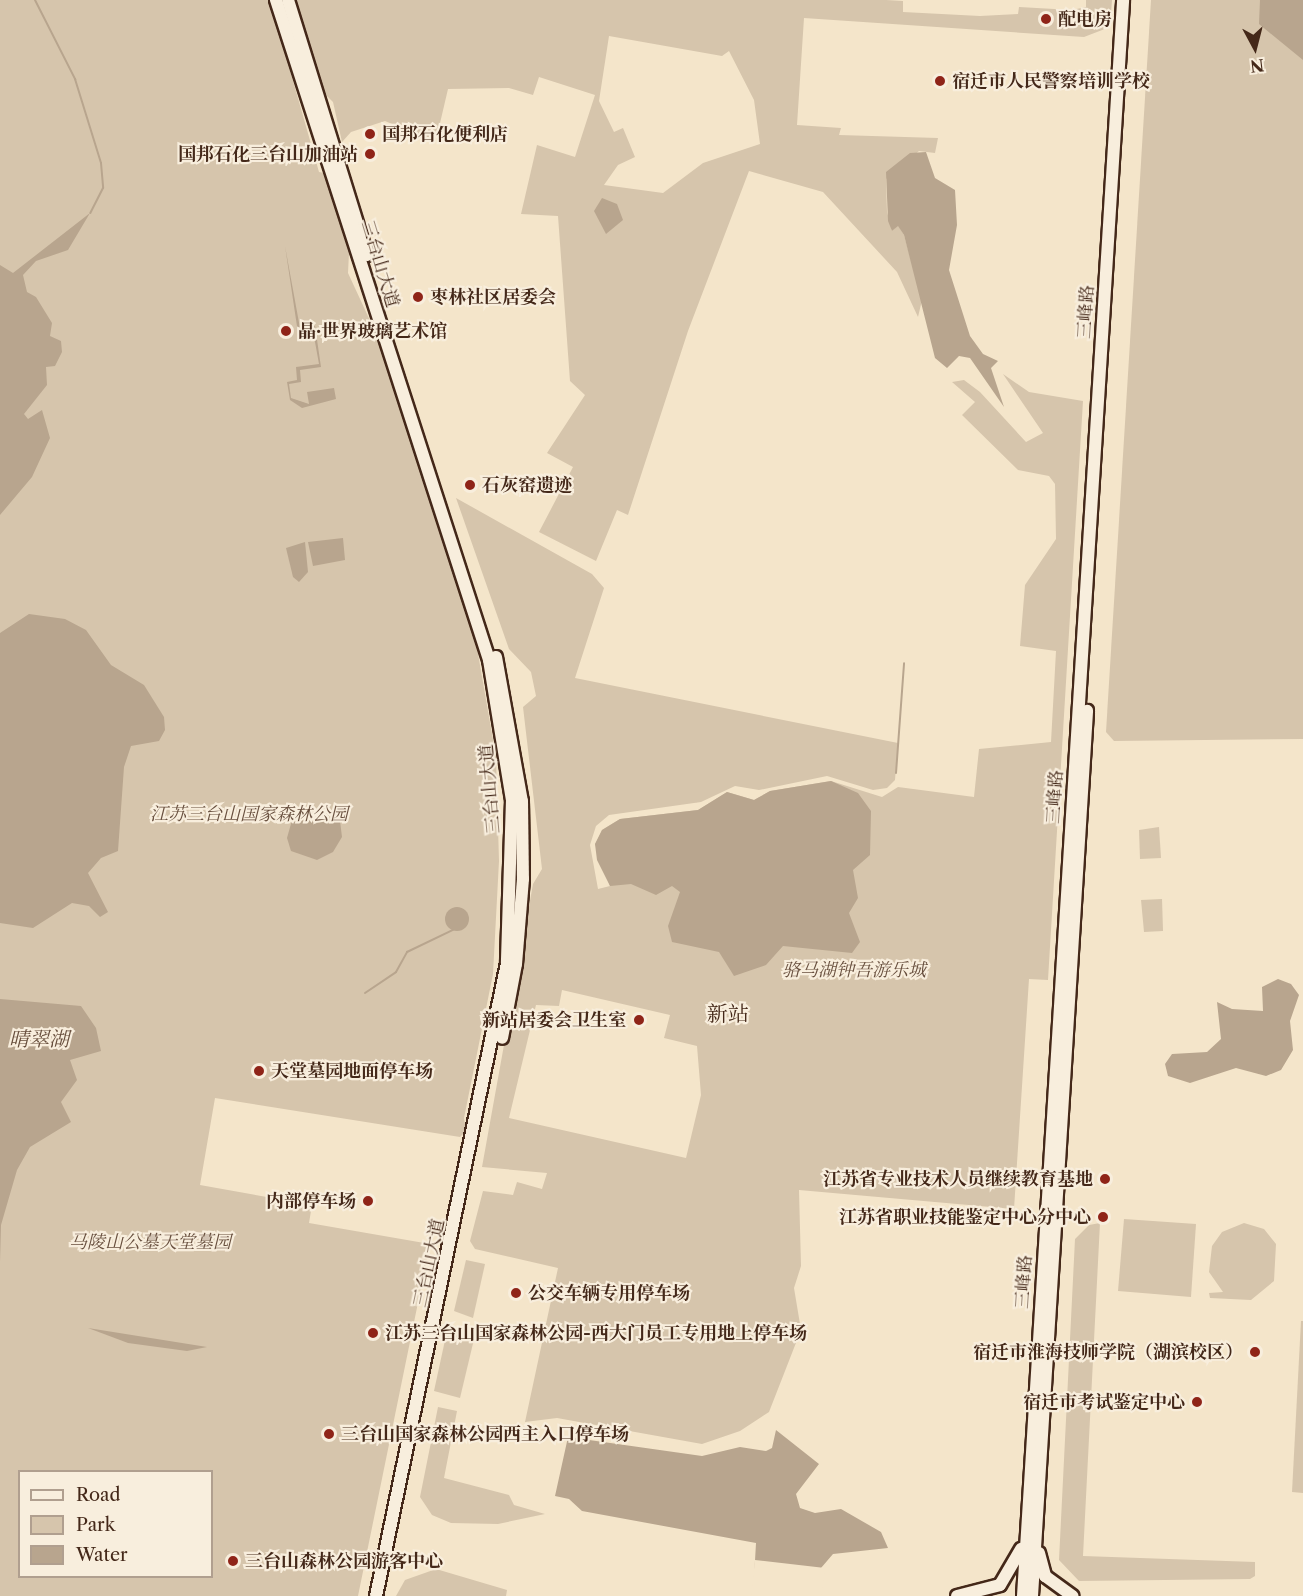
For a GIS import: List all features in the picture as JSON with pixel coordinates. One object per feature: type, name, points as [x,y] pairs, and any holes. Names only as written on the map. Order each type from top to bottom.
[{"type":"main road","name":"三台山大道","points":[[276,0],[489,660],[513,800],[507,963],[376,1596]]},
{"type":"main road","name":"三台山大道","points":[[288,0],[497,659],[522,801],[516,964],[382,1596]]},
{"type":"main road","name":"三峰路","points":[[1032,1596],[1033,1501],[1124,0]]},
{"type":"main road","name":"三峰路","points":[[1023,1596],[1033,1501],[1132,0]]},
{"type":"main road","points":[[957,1596],[987,1591],[1010,1574],[1021,1547],[1033,1501]]},
{"type":"main road","points":[[1033,1501],[1040,1564],[1054,1587],[1073,1596]]},
{"type":"green space","name":"江苏三台山国家森林公园","points":[[0,0],[270,0],[319,172],[324,173],[349,253],[348,273],[373,327],[473,625],[496,757],[499,861],[493,974],[464,1118],[466,1131],[460,1137],[215,1098],[200,1185],[312,1205],[309,1223],[430,1244],[358,1596],[0,1596]]},
{"type":"green space","points":[[295,0],[886,0],[903,1],[903,12],[980,16],[1018,14],[1019,7],[1072,10],[1086,7],[1086,0],[1112,0],[1110,27],[1084,37],[804,18],[797,125],[841,128],[839,135],[938,138],[935,153],[919,151],[886,179],[887,212],[892,231],[898,225],[904,235],[922,300],[918,317],[897,272],[823,192],[749,171],[688,331],[628,515],[617,510],[596,561],[539,532],[573,467],[547,453],[585,395],[570,381],[558,216],[521,214],[537,145],[575,157],[595,95],[539,77],[533,95],[509,88],[448,89],[437,136],[428,139],[385,121],[351,132],[342,142],[333,102],[323,92]],"holes":[[[609,36],[722,56],[729,51],[754,100],[760,144],[703,163],[663,193],[604,185],[618,165],[635,157],[623,128],[614,132],[599,101]]]},
{"type":"green space","points":[[1151,0],[1303,0],[1303,739],[1114,741],[1106,732]]},
{"type":"green space","name":"骆马湖钟吾游乐城","points":[[1003,374],[1029,392],[1083,401],[1048,980],[1029,979],[1014,1209],[799,1190],[801,1266],[794,1288],[801,1330],[769,1412],[740,1431],[702,1444],[557,1418],[525,1422],[558,1268],[475,1249],[470,1241],[483,1191],[513,1195],[517,1182],[542,1189],[547,1173],[482,1167],[533,884],[542,869],[523,707],[536,696],[531,672],[509,649],[456,498],[592,574],[604,588],[575,678],[898,743],[895,780],[887,788],[873,790],[827,776],[759,790],[735,786],[701,802],[609,815],[596,826],[590,845],[598,889],[610,886],[595,844],[602,830],[620,819],[698,810],[727,792],[754,800],[770,791],[831,781],[882,797],[898,787],[974,797],[979,749],[1051,742],[1056,651],[1020,646],[1025,585],[1056,539],[1055,484],[1049,476],[1018,470],[962,415],[975,402],[952,382],[964,380],[980,392],[1026,442],[1043,433]],"holes":[[[562,990],[670,1015],[664,1038],[697,1046],[701,1095],[686,1158],[509,1118],[536,1005],[559,1006]]]},
{"type":"green space","points":[[1159,827],[1161,858],[1140,859],[1139,830]]},
{"type":"green space","points":[[1162,899],[1163,931],[1144,932],[1141,900]]},
{"type":"green space","points":[[1124,1219],[1196,1224],[1191,1297],[1118,1291]]},
{"type":"green space","points":[[1100,1223],[1083,1556],[1255,1562],[1255,1576],[1250,1579],[1079,1581],[1059,1560],[1075,1239],[1089,1225]]},
{"type":"green space","points":[[1244,1223],[1264,1229],[1276,1244],[1274,1281],[1251,1300],[1210,1298],[1209,1293],[1223,1292],[1209,1272],[1212,1246],[1222,1232]]},
{"type":"green space","points":[[466,1260],[485,1264],[473,1318],[454,1311]]},
{"type":"green space","points":[[1301,1321],[1303,1321],[1303,1493],[1292,1492]]},
{"type":"green space","points":[[453,1327],[475,1335],[460,1398],[434,1391],[447,1331]]},
{"type":"green space","points":[[438,1407],[457,1411],[444,1478],[509,1495],[514,1505],[545,1514],[498,1524],[451,1523],[432,1515],[420,1497]]},
{"type":"green space","points":[[436,1569],[507,1590],[506,1596],[396,1596],[405,1580]]},
{"type":"water","points":[[1260,0],[1303,0],[1303,60],[1259,24]]},
{"type":"water","points":[[926,152],[935,178],[955,190],[957,225],[949,270],[970,336],[983,354],[998,361],[991,368],[1004,407],[970,358],[959,356],[947,368],[935,358],[904,235],[898,226],[892,231],[888,221],[886,172],[910,153]]},
{"type":"water","points":[[602,198],[617,204],[623,220],[606,234],[594,211]]},
{"type":"water","points":[[90,213],[68,250],[36,261],[23,275],[27,292],[36,297],[52,323],[50,336],[61,341],[62,352],[55,366],[46,367],[47,385],[24,414],[28,419],[42,410],[50,438],[32,477],[0,515],[0,265],[13,273]]},
{"type":"water","points":[[285,246],[300,328],[315,326],[321,367],[300,370],[301,382],[289,384],[291,398],[309,404],[307,392],[334,388],[336,399],[302,408],[290,400],[287,382],[297,380],[296,367],[319,364],[313,331],[298,333]]},
{"type":"water","points":[[343,538],[345,560],[313,566],[308,542]]},
{"type":"water","points":[[305,542],[308,572],[299,582],[293,577],[286,548]]},
{"type":"water","points":[[29,614],[65,619],[86,630],[111,665],[144,685],[164,717],[165,730],[159,741],[131,746],[124,767],[118,851],[101,858],[88,873],[108,912],[100,917],[89,906],[72,903],[33,928],[0,923],[0,633]]},
{"type":"water","points":[[831,781],[858,793],[871,811],[870,855],[853,870],[858,898],[849,913],[860,942],[852,953],[783,946],[766,965],[734,976],[719,952],[672,942],[668,926],[680,892],[672,886],[656,895],[631,884],[610,886],[597,860],[595,844],[602,830],[620,819],[698,810],[727,792],[754,800],[770,791]]},
{"type":"water","points":[[294,813],[340,821],[342,837],[333,852],[317,860],[291,851],[287,838]]},
{"type":"water","points":[[452,907],[462,907],[469,914],[469,924],[462,931],[452,931],[445,924],[445,914]]},
{"type":"water","points":[[1278,979],[1291,984],[1299,995],[1290,1021],[1293,1050],[1281,1070],[1266,1076],[1236,1068],[1190,1083],[1168,1076],[1165,1064],[1172,1054],[1207,1052],[1221,1039],[1217,1002],[1232,1009],[1263,1011],[1262,987]]},
{"type":"water","name":"晴翠湖","points":[[0,999],[81,1006],[96,1028],[101,1051],[70,1060],[77,1080],[61,1102],[71,1122],[30,1147],[17,1170],[1,1225],[0,1262]]},
{"type":"water","points":[[88,1328],[207,1347],[187,1351],[128,1343]]},
{"type":"water","points":[[776,1430],[819,1464],[796,1494],[800,1508],[815,1513],[841,1509],[881,1532],[888,1548],[833,1554],[821,1568],[753,1596],[756,1543],[582,1511],[569,1499],[555,1496],[568,1437],[702,1456],[740,1447],[766,1451],[772,1448]]},
{"type":"pier","points":[[755,1560],[825,1568],[821,1596],[751,1596]]},
{"type":"waterway","points":[[35,0],[75,79],[101,163],[103,188],[90,213]]},
{"type":"waterway","points":[[896,773],[904,663]]},
{"type":"waterway","points":[[365,993],[396,972],[407,952],[453,930]]},
{"type":"place","name":"配电房","points":[[1046,19]]},
{"type":"place","name":"宿迁市人民警察培训学校","points":[[940,81]]},
{"type":"place","name":"国邦石化便利店","points":[[370,134]]},
{"type":"place","name":"国邦石化三台山加油站","points":[[370,154]]},
{"type":"place","name":"枣林社区居委会","points":[[418,297]]},
{"type":"place","name":"晶·世界玻璃艺术馆","points":[[286,331]]},
{"type":"place","name":"石灰窑遗迹","points":[[470,485]]},
{"type":"place","name":"新站居委会卫生室","points":[[639,1020]]},
{"type":"place","name":"天堂墓园地面停车场","points":[[259,1071]]},
{"type":"place","name":"江苏省专业技术人员继续教育基地","points":[[1105,1179]]},
{"type":"place","name":"内部停车场","points":[[368,1201]]},
{"type":"place","name":"江苏省职业技能鉴定中心分中心","points":[[1103,1217]]},
{"type":"place","name":"公交车辆专用停车场","points":[[516,1293]]},
{"type":"place","name":"江苏三台山国家森林公园-西大门员工专用地上停车场","points":[[373,1333]]},
{"type":"place","name":"宿迁市淮海技师学院（湖滨校区）","points":[[1255,1352]]},
{"type":"place","name":"宿迁市考试鉴定中心","points":[[1197,1402]]},
{"type":"place","name":"三台山国家森林公园西主入口停车场","points":[[329,1434]]},
{"type":"place","name":"三台山森林公园游客中心","points":[[233,1561]]},
{"type":"district","name":"新站","points":[[728,1014]]},
{"type":"park label","name":"马陵山公墓天堂墓园","points":[[150,1242]]}]
